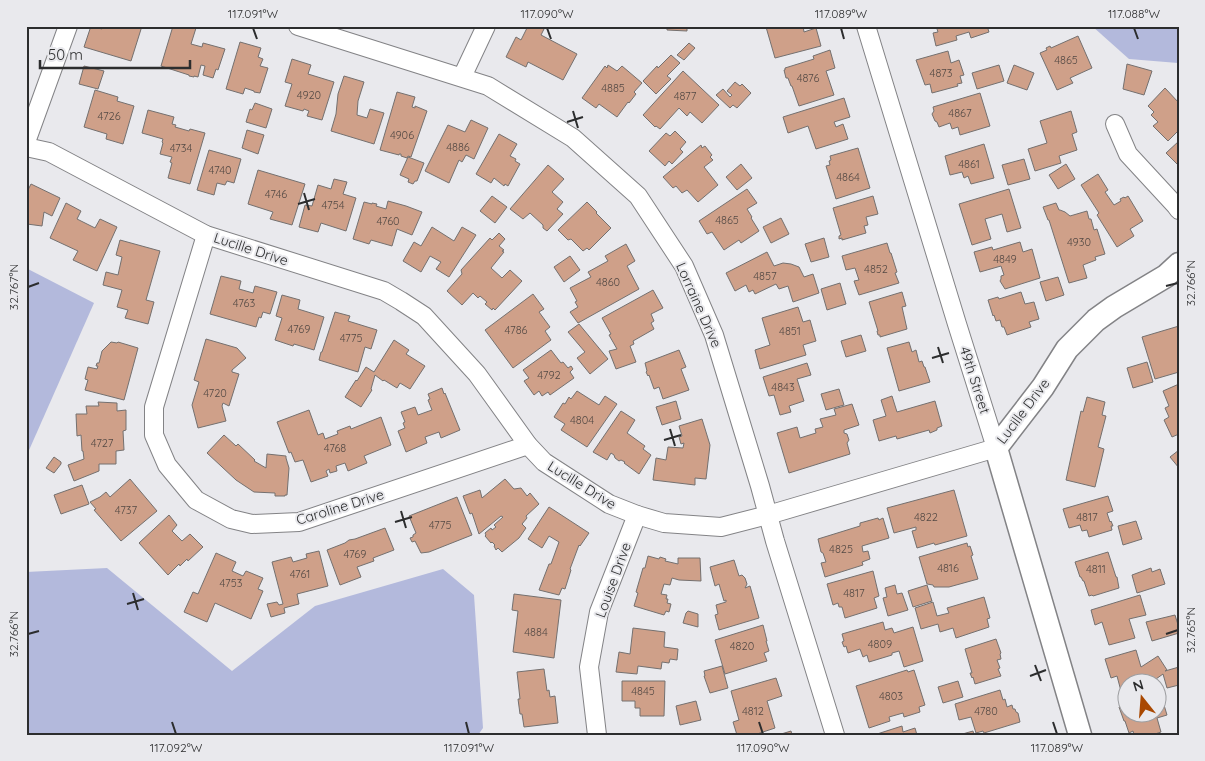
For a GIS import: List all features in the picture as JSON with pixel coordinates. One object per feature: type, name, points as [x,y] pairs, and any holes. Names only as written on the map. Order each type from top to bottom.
[{"type":"street","points":[[26,142],[68,26]]},
{"type":"street","name":"Lorraine Drive","points":[[298,26],[488,86],[573,138],[638,196],[684,266],[714,335],[835,735]]},
{"type":"street","points":[[462,77],[486,26]]},
{"type":"street","name":"49th Street","points":[[866,26],[996,448],[1080,735]]},
{"type":"street","points":[[1115,124],[1128,154],[1179,210]]},
{"type":"street","name":"Lucille Drive","points":[[26,147],[49,152],[206,235],[384,291],[401,300],[424,316],[477,374],[528,445],[544,462],[609,504],[637,515],[664,522],[721,527],[996,448],[1043,387],[1067,349],[1078,337],[1096,320],[1166,276],[1179,264]]},
{"type":"street","name":"Caroline Drive","points":[[206,235],[154,407],[154,435],[167,465],[196,500],[231,519],[252,524],[299,522],[528,445]]},
{"type":"street","name":"Louise Drive","points":[[597,735],[589,667],[599,612],[637,515]]},
{"type":"shaded area","points":[[1092,26],[1179,26],[1179,62],[1129,59]]},
{"type":"shaded area","points":[[26,268],[94,303],[26,457]]},
{"type":"shaded area","points":[[107,568],[232,671],[315,606],[443,569],[474,595],[483,728],[478,735],[26,735],[26,572]]},
{"type":"building","points":[[91,26],[102,29],[103,26],[142,26],[131,61],[84,47]]},
{"type":"building","points":[[173,26],[192,26],[196,28],[191,44],[202,47],[203,43],[225,49],[218,70],[216,69],[213,78],[203,75],[205,66],[201,65],[198,77],[189,76],[161,66]]},
{"type":"building","points":[[528,26],[539,26],[544,29],[541,35],[577,54],[563,80],[528,62],[526,67],[506,57],[516,37],[521,40]]},
{"type":"building","points":[[667,26],[687,26],[687,31],[667,30]]},
{"type":"building","points":[[803,26],[804,32],[816,28],[821,46],[775,58],[766,27]]},
{"type":"building","points":[[936,26],[987,26],[989,32],[971,38],[969,32],[956,36],[957,40],[936,46],[933,33],[938,32]]},
{"type":"building","points":[[1078,36],[1092,68],[1070,78],[1073,83],[1057,90],[1040,53],[1047,50],[1046,48],[1050,46],[1051,48]]},
{"type":"building","points":[[240,42],[261,48],[258,57],[263,59],[260,66],[268,68],[260,93],[245,88],[243,94],[226,89]]},
{"type":"building","points":[[689,43],[695,48],[684,60],[677,55]]},
{"type":"building","points":[[830,50],[835,68],[826,71],[834,95],[799,106],[792,86],[788,78],[786,78],[785,68],[814,59],[813,56]]},
{"type":"building","points":[[948,51],[951,63],[959,60],[964,75],[960,76],[962,83],[957,84],[958,86],[932,93],[930,84],[925,85],[916,60]]},
{"type":"building","points":[[671,55],[680,63],[667,76],[671,79],[656,94],[643,81]]},
{"type":"building","points":[[292,59],[311,65],[308,74],[334,82],[322,120],[307,116],[309,111],[304,109],[303,111],[285,106],[292,84],[285,82]]},
{"type":"building","points":[[1127,64],[1152,71],[1144,95],[1123,89]]},
{"type":"building","points":[[608,65],[617,71],[622,66],[642,83],[634,92],[636,94],[617,117],[599,104],[596,108],[582,98],[605,66],[607,68]]},
{"type":"building","points":[[999,65],[1004,81],[977,89],[972,73]]},
{"type":"building","points":[[1014,65],[1034,73],[1027,90],[1007,83]]},
{"type":"building","points":[[84,66],[104,71],[98,89],[79,84]]},
{"type":"building","points":[[683,71],[719,105],[702,123],[690,112],[687,116],[679,108],[660,129],[655,127],[643,115]]},
{"type":"building","points":[[344,76],[364,82],[358,101],[357,115],[367,118],[370,109],[384,113],[374,144],[331,131],[336,114],[338,94]]},
{"type":"building","points":[[735,82],[740,86],[742,84],[751,93],[737,108],[733,105],[730,108],[716,95],[723,89],[730,97],[732,95],[727,91]]},
{"type":"building","points":[[1165,88],[1179,103],[1179,130],[1168,141],[1153,126],[1158,122],[1151,115],[1154,112],[1148,106]]},
{"type":"building","points":[[95,90],[118,97],[117,101],[134,106],[123,144],[106,139],[107,134],[84,127]]},
{"type":"building","points":[[397,92],[415,97],[412,107],[415,108],[415,106],[427,111],[411,157],[408,156],[407,158],[401,156],[401,154],[380,150]]},
{"type":"building","points":[[980,93],[990,126],[960,135],[958,127],[952,129],[950,123],[939,127],[932,114],[934,111],[933,107]]},
{"type":"building","points":[[844,98],[850,117],[834,122],[836,127],[843,124],[848,139],[816,149],[808,126],[788,133],[783,117]]},
{"type":"building","points":[[255,103],[272,109],[266,128],[246,122],[250,109],[252,110]]},
{"type":"building","points":[[148,110],[174,117],[172,124],[176,125],[175,127],[205,133],[190,184],[168,178],[172,157],[160,154],[163,139],[142,133]]},
{"type":"building","points":[[1071,111],[1077,132],[1072,134],[1077,150],[1059,156],[1061,163],[1035,171],[1028,149],[1047,143],[1040,121]]},
{"type":"building","points":[[471,120],[488,128],[474,159],[466,155],[462,162],[459,160],[449,183],[425,171],[448,125],[465,132]]},
{"type":"building","points":[[247,130],[264,135],[258,154],[242,148]]},
{"type":"building","points":[[675,131],[686,142],[680,149],[683,152],[672,164],[669,161],[665,166],[649,151],[666,133],[670,136]]},
{"type":"building","points":[[499,134],[517,144],[510,156],[520,164],[508,186],[505,184],[504,186],[494,178],[491,183],[476,174]]},
{"type":"building","points":[[1179,141],[1179,166],[1166,153]]},
{"type":"building","points":[[984,144],[994,178],[971,184],[968,176],[964,178],[962,172],[950,175],[945,156]]},
{"type":"building","points":[[701,145],[702,148],[705,146],[712,155],[710,157],[713,160],[704,167],[718,185],[698,202],[687,190],[682,193],[676,186],[673,188],[663,177]]},
{"type":"building","points":[[858,148],[870,188],[836,199],[826,166],[830,165],[830,156]]},
{"type":"building","points":[[209,150],[241,159],[234,183],[227,181],[225,185],[217,183],[214,195],[197,190]]},
{"type":"building","points":[[408,157],[424,163],[417,181],[413,184],[408,182],[409,179],[400,175]]},
{"type":"building","points":[[1024,159],[1030,179],[1008,185],[1002,165]]},
{"type":"building","points":[[741,164],[752,178],[737,190],[726,177]]},
{"type":"building","points":[[1066,164],[1075,179],[1058,189],[1049,175]]},
{"type":"building","points":[[548,165],[564,179],[552,192],[563,202],[557,209],[563,214],[547,231],[530,213],[523,219],[510,209]]},
{"type":"building","points":[[258,170],[305,184],[292,225],[270,219],[273,212],[248,204]]},
{"type":"building","points":[[1098,174],[1108,190],[1105,192],[1114,205],[1121,201],[1120,199],[1128,196],[1143,221],[1130,229],[1134,236],[1117,247],[1097,215],[1099,213],[1081,185]]},
{"type":"building","points":[[334,179],[347,182],[343,194],[356,198],[346,231],[321,223],[318,232],[299,227],[305,205],[312,206],[318,185],[331,189]]},
{"type":"building","points":[[31,184],[60,198],[52,216],[44,212],[42,226],[26,225],[26,194]]},
{"type":"building","points":[[747,189],[757,203],[747,209],[759,231],[741,243],[739,240],[724,250],[712,232],[707,234],[699,221]]},
{"type":"building","points":[[1009,189],[1021,228],[1007,232],[1002,214],[985,219],[991,239],[972,245],[959,204]]},
{"type":"building","points":[[492,196],[507,207],[495,223],[480,211]]},
{"type":"building","points":[[873,196],[878,214],[866,217],[868,225],[864,226],[866,233],[842,240],[842,238],[839,239],[841,235],[833,208]]},
{"type":"building","points":[[388,201],[422,212],[412,235],[397,229],[392,246],[371,240],[369,244],[353,239],[364,202],[377,204],[376,206],[386,209]]},
{"type":"building","points":[[587,202],[611,228],[589,250],[587,248],[583,251],[558,230]]},
{"type":"building","points":[[66,203],[81,211],[77,219],[95,228],[100,219],[117,227],[97,271],[73,260],[78,251],[50,238]]},
{"type":"building","points":[[1056,203],[1059,210],[1070,216],[1087,211],[1094,230],[1097,229],[1105,254],[1095,257],[1096,260],[1083,265],[1087,278],[1069,283],[1043,207]]},
{"type":"building","points":[[781,218],[789,234],[771,243],[763,227]]},
{"type":"building","points":[[432,227],[454,241],[462,227],[476,235],[449,277],[436,269],[441,262],[430,256],[421,272],[403,261],[414,242],[421,246]]},
{"type":"building","points":[[499,233],[505,239],[499,246],[504,252],[491,268],[502,278],[510,270],[522,281],[495,310],[493,308],[492,310],[485,304],[487,302],[480,296],[478,298],[473,293],[462,305],[447,291],[462,274],[461,270],[490,238],[492,240]]},
{"type":"building","points":[[824,238],[829,257],[811,262],[805,244]]},
{"type":"building","points":[[120,240],[160,251],[146,300],[154,302],[148,324],[125,318],[128,310],[117,307],[122,290],[103,285],[106,272],[118,275],[122,257],[116,255]]},
{"type":"building","points":[[1020,242],[1023,252],[1032,249],[1040,278],[1005,289],[1000,281],[1001,276],[1004,275],[1001,266],[980,272],[974,252],[992,247],[993,250]]},
{"type":"building","points":[[887,243],[899,283],[859,295],[854,281],[859,280],[855,268],[846,270],[842,256]]},
{"type":"building","points":[[626,244],[635,261],[627,266],[639,289],[578,323],[570,312],[578,307],[570,288],[591,277],[588,272],[608,261],[605,256]]},
{"type":"building","points":[[767,252],[774,266],[783,263],[791,264],[799,267],[804,277],[813,274],[819,293],[793,302],[788,286],[779,289],[776,284],[755,294],[753,290],[749,292],[746,285],[735,291],[726,273]]},
{"type":"building","points":[[570,256],[580,270],[564,282],[554,267]]},
{"type":"building","points":[[221,276],[241,281],[239,289],[253,293],[255,286],[277,292],[270,314],[263,312],[261,318],[259,317],[256,327],[210,314]]},
{"type":"building","points":[[1058,277],[1064,295],[1046,301],[1040,282]]},
{"type":"building","points":[[840,283],[846,304],[827,310],[821,289]]},
{"type":"building","points":[[653,290],[663,308],[651,314],[654,321],[651,323],[654,329],[633,341],[634,344],[630,346],[636,362],[616,369],[609,351],[617,349],[602,318]]},
{"type":"building","points":[[902,292],[906,306],[902,307],[907,329],[880,337],[869,302]]},
{"type":"building","points":[[1021,292],[1025,304],[1034,302],[1039,319],[1029,322],[1031,327],[1007,335],[1000,320],[996,321],[993,316],[988,300],[998,297],[999,299]]},
{"type":"building","points":[[533,294],[544,309],[539,312],[550,327],[545,331],[551,340],[513,368],[485,330]]},
{"type":"building","points":[[282,295],[300,300],[298,309],[324,317],[314,350],[275,340],[282,318],[276,316]]},
{"type":"building","points":[[798,307],[803,322],[810,320],[816,341],[803,345],[806,355],[760,369],[755,350],[770,345],[762,318]]},
{"type":"building","points":[[335,312],[350,316],[348,321],[377,330],[371,349],[365,347],[358,372],[319,360]]},
{"type":"building","points":[[579,324],[608,359],[590,374],[577,358],[585,352],[568,332]]},
{"type":"building","points":[[1179,326],[1179,372],[1155,379],[1142,337]]},
{"type":"building","points":[[861,335],[866,351],[846,357],[841,341]]},
{"type":"building","points":[[206,339],[237,348],[246,358],[232,370],[232,372],[239,374],[229,406],[223,403],[222,406],[226,421],[198,428],[192,405],[199,382],[194,380]]},
{"type":"building","points":[[394,340],[409,350],[406,354],[425,366],[410,389],[400,383],[397,388],[375,375],[372,390],[361,407],[345,397],[366,367],[374,372]]},
{"type":"building","points":[[111,342],[118,342],[138,348],[124,400],[85,390],[88,380],[85,379],[88,367],[97,369],[98,366],[96,366],[99,363],[102,351]]},
{"type":"building","points":[[909,342],[912,352],[916,350],[919,362],[922,361],[930,382],[899,391],[887,348]]},
{"type":"building","points":[[551,350],[561,363],[563,362],[568,368],[571,366],[573,369],[570,372],[574,378],[550,395],[548,392],[542,396],[539,391],[534,395],[524,381],[529,378],[523,370]]},
{"type":"building","points":[[679,350],[686,367],[681,369],[689,390],[663,399],[659,387],[654,389],[646,372],[645,363]]},
{"type":"building","points":[[1147,362],[1153,382],[1133,388],[1127,368]]},
{"type":"building","points":[[807,363],[811,375],[797,379],[804,401],[789,406],[791,412],[780,415],[774,395],[769,396],[763,377]]},
{"type":"building","points":[[1179,384],[1179,434],[1172,437],[1164,420],[1169,417],[1165,408],[1169,406],[1163,391]]},
{"type":"building","points":[[442,388],[460,430],[441,438],[439,432],[425,437],[427,443],[406,452],[398,431],[405,428],[401,412],[415,407],[418,415],[432,410],[428,394]]},
{"type":"building","points":[[839,389],[844,405],[826,410],[821,394]]},
{"type":"building","points":[[577,391],[599,405],[605,396],[617,404],[587,447],[561,430],[565,424],[554,417],[563,403],[565,404],[569,397],[571,399]]},
{"type":"building","points":[[892,396],[897,412],[935,401],[942,426],[930,433],[929,430],[897,439],[896,436],[879,441],[873,420],[886,416],[881,400]]},
{"type":"building","points":[[1087,397],[1105,402],[1102,415],[1106,416],[1098,447],[1104,449],[1095,487],[1066,480],[1081,411],[1083,412]]},
{"type":"building","points":[[676,401],[681,419],[662,425],[656,407]]},
{"type":"building","points":[[98,402],[117,403],[117,411],[126,410],[126,430],[123,431],[124,450],[116,451],[116,464],[99,464],[99,471],[74,481],[68,465],[84,459],[81,435],[77,436],[76,414],[87,414],[86,406],[99,406]]},
{"type":"building","points":[[852,404],[859,425],[844,430],[849,440],[847,443],[850,454],[789,473],[777,433],[797,427],[800,438],[816,433],[815,429],[823,427],[820,419],[836,415],[834,409]]},
{"type":"building","points":[[309,410],[318,435],[323,433],[325,439],[338,434],[337,431],[350,426],[351,429],[381,417],[391,445],[364,456],[367,463],[348,471],[345,463],[336,466],[337,471],[330,473],[329,469],[326,471],[328,476],[311,482],[303,460],[295,462],[291,452],[289,453],[277,422]]},
{"type":"building","points":[[621,411],[635,420],[627,433],[645,446],[643,449],[651,455],[639,474],[625,462],[615,458],[611,453],[607,460],[593,452]]},
{"type":"building","points":[[702,419],[710,445],[706,479],[695,478],[695,485],[653,480],[656,458],[666,460],[668,447],[683,448],[684,443],[681,444],[679,437],[682,436],[679,426]]},
{"type":"building","points":[[224,435],[236,446],[238,444],[254,461],[266,468],[267,454],[286,456],[289,468],[287,495],[275,496],[275,493],[254,492],[236,480],[207,453]]},
{"type":"building","points":[[1179,450],[1179,468],[1170,457]]},
{"type":"building","points":[[54,457],[61,464],[54,473],[46,468]]},
{"type":"building","points":[[130,479],[157,511],[121,541],[94,510],[96,509],[90,502],[106,492],[110,497]]},
{"type":"building","points":[[505,479],[514,489],[521,488],[527,496],[530,493],[539,504],[526,516],[527,518],[522,524],[526,528],[519,538],[502,552],[498,548],[496,550],[495,545],[485,536],[485,533],[491,528],[492,530],[496,527],[494,525],[503,517],[501,516],[479,534],[472,513],[470,514],[463,496],[480,490],[482,498]]},
{"type":"building","points":[[82,485],[89,504],[61,514],[54,495]]},
{"type":"building","points":[[954,490],[967,536],[917,548],[912,531],[916,530],[916,527],[894,533],[887,508]]},
{"type":"building","points":[[1108,496],[1113,511],[1107,513],[1113,526],[1111,526],[1112,530],[1089,537],[1087,530],[1082,531],[1080,525],[1069,528],[1063,509]]},
{"type":"building","points":[[457,497],[472,535],[429,552],[421,553],[415,541],[412,542],[410,538],[416,533],[409,516]]},
{"type":"building","points":[[549,507],[589,533],[579,545],[565,589],[562,588],[559,595],[539,590],[559,542],[549,536],[542,548],[528,539]]},
{"type":"building","points":[[169,515],[177,525],[172,531],[182,541],[190,534],[203,547],[188,561],[187,559],[180,566],[179,564],[168,575],[139,543]]},
{"type":"building","points":[[878,518],[879,520],[883,518],[889,538],[862,546],[863,552],[868,551],[870,559],[862,562],[863,565],[825,577],[821,563],[826,562],[818,539],[860,526],[860,523]]},
{"type":"building","points":[[1136,521],[1142,539],[1123,545],[1118,526]]},
{"type":"building","points":[[385,528],[394,550],[373,558],[374,561],[357,567],[361,577],[340,585],[327,550],[349,540]]},
{"type":"building","points":[[967,543],[973,555],[971,556],[978,579],[949,587],[934,587],[927,584],[919,557]]},
{"type":"building","points":[[319,551],[328,586],[297,594],[299,604],[284,608],[285,613],[271,617],[267,604],[277,602],[279,605],[283,604],[272,562],[291,557],[293,562],[307,558],[306,554]]},
{"type":"building","points":[[1108,552],[1119,588],[1089,596],[1075,562]]},
{"type":"building","points":[[216,553],[236,562],[232,571],[243,576],[246,571],[263,578],[258,589],[263,591],[251,619],[215,603],[207,622],[184,612],[193,592],[198,594]]},
{"type":"building","points":[[648,556],[659,559],[660,557],[666,559],[665,561],[678,564],[678,558],[700,558],[701,581],[672,578],[670,585],[664,584],[661,594],[667,595],[667,603],[671,604],[669,612],[666,611],[664,615],[634,606],[638,593],[636,592]]},
{"type":"building","points":[[734,560],[739,576],[742,575],[745,578],[747,584],[745,588],[750,586],[759,618],[719,630],[715,615],[718,614],[716,605],[726,602],[726,600],[724,601],[719,584],[715,586],[710,567]]},
{"type":"building","points":[[1151,568],[1152,572],[1160,569],[1165,584],[1137,593],[1132,575]]},
{"type":"building","points":[[873,571],[879,596],[874,598],[877,608],[845,618],[842,607],[839,607],[838,603],[833,605],[827,584]]},
{"type":"building","points":[[895,585],[897,594],[902,593],[908,610],[888,616],[883,598],[887,597],[885,588]]},
{"type":"building","points":[[927,585],[932,601],[913,607],[908,591]]},
{"type":"building","points":[[514,594],[561,600],[554,658],[513,652],[518,611],[512,610]]},
{"type":"building","points":[[1140,595],[1146,615],[1129,619],[1135,638],[1109,645],[1102,622],[1095,625],[1091,610]]},
{"type":"building","points":[[984,597],[990,618],[987,619],[989,627],[956,638],[953,628],[940,632],[938,624],[921,629],[915,608],[933,602],[937,616],[949,613],[947,608]]},
{"type":"building","points":[[688,611],[698,614],[698,627],[683,623]]},
{"type":"building","points":[[1175,615],[1179,633],[1152,641],[1146,622]]},
{"type":"building","points":[[883,622],[885,630],[892,628],[894,633],[913,627],[923,661],[904,667],[899,651],[869,662],[867,655],[863,657],[860,649],[848,653],[846,646],[844,647],[842,642],[844,641],[842,634]]},
{"type":"building","points":[[763,625],[769,651],[764,653],[767,661],[725,674],[715,640]]},
{"type":"building","points":[[633,628],[665,632],[664,647],[678,649],[677,660],[670,659],[669,663],[662,662],[661,669],[638,666],[637,674],[616,672],[619,652],[630,654]]},
{"type":"building","points":[[996,639],[1001,653],[1001,659],[997,660],[1001,676],[975,684],[970,673],[972,673],[965,649]]},
{"type":"building","points":[[1136,650],[1141,667],[1158,656],[1167,670],[1165,671],[1179,667],[1179,685],[1168,688],[1168,674],[1118,674],[1118,680],[1117,676],[1111,678],[1105,659]]},
{"type":"building","points":[[722,666],[728,688],[710,693],[704,671]]},
{"type":"building","points":[[544,669],[547,691],[549,690],[550,697],[555,696],[558,723],[524,727],[518,699],[520,699],[517,672]]},
{"type":"building","points":[[907,670],[908,672],[914,670],[925,705],[919,707],[920,712],[904,717],[903,713],[889,717],[890,721],[869,728],[856,686]]},
{"type":"building","points":[[776,678],[782,696],[767,701],[775,728],[754,735],[737,735],[733,722],[739,720],[731,691]]},
{"type":"building","points":[[622,681],[665,681],[664,716],[640,716],[640,708],[635,708],[635,701],[622,701]]},
{"type":"building","points":[[958,681],[963,697],[943,703],[938,687]]},
{"type":"building","points":[[1000,690],[1007,707],[1012,705],[1013,709],[1018,713],[1020,722],[984,733],[983,731],[976,733],[971,717],[959,720],[955,704]]},
{"type":"building","points":[[696,701],[701,720],[680,725],[676,706]]},
{"type":"building","points":[[1126,724],[1159,724],[1161,732],[1152,735],[1134,735],[1133,731],[1129,733]]},
{"type":"building","points":[[902,726],[903,732],[915,728],[917,735],[874,735]]},
{"type":"building","points":[[791,731],[792,735],[778,735]]},
{"type":"building","points":[[973,731],[974,735],[959,735]]}]
